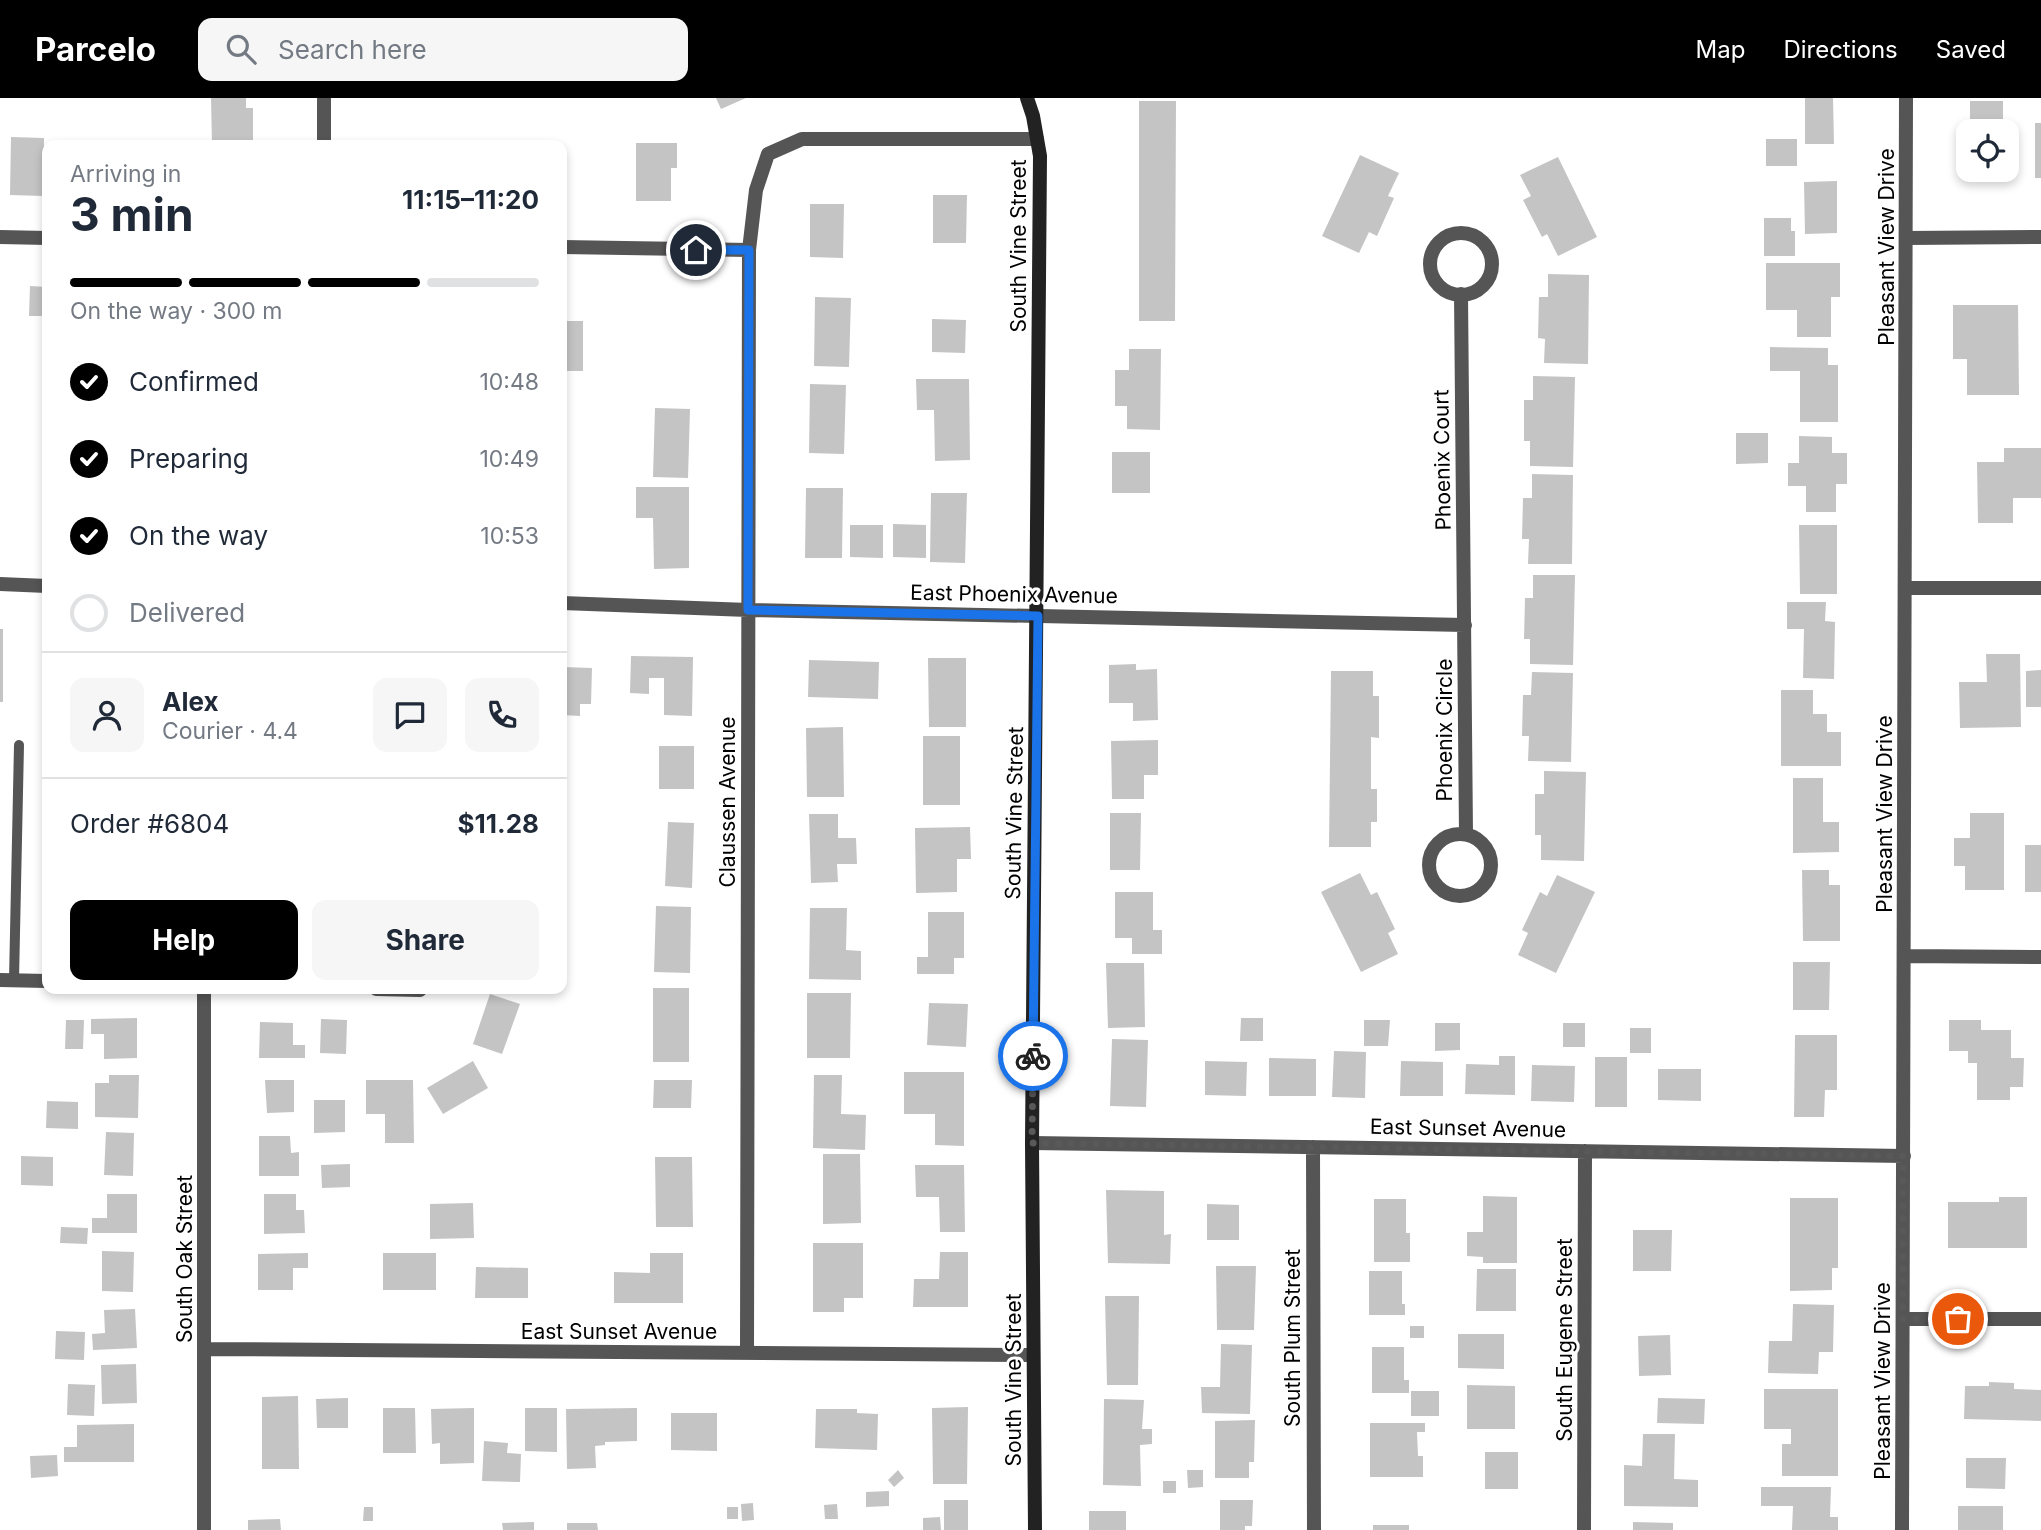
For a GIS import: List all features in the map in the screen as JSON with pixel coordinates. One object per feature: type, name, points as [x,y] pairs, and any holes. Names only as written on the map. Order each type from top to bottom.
[{"type":"street","points":[[324,98],[324,140]]},
{"type":"street","name":"South Vine Street","points":[[1027,98],[1034,116],[1040,156],[1032,1143],[1035,1530]]},
{"type":"street","name":"Pleasant View Drive","points":[[1902,1530],[1906,98]]},
{"type":"street","name":"Claussen Avenue","points":[[747,1353],[749,250],[757,190],[768,154],[802,139],[1037,139]]},
{"type":"street","points":[[1462,233],[1481,240],[1488,248],[1492,269],[1481,287],[1461,294],[1441,288],[1435,281],[1430,262],[1437,244],[1453,234],[1462,233]]},
{"type":"street","points":[[0,237],[42,238]]},
{"type":"street","points":[[1907,238],[2041,237]]},
{"type":"street","points":[[567,247],[749,250]]},
{"type":"street","name":"Phoenix Court","points":[[1461,294],[1465,625]]},
{"type":"street","points":[[0,584],[42,586]]},
{"type":"street","points":[[1906,588],[2041,588]]},
{"type":"street","name":"East Phoenix Avenue","points":[[567,603],[748,610],[1465,625]]},
{"type":"street","name":"Phoenix Circle","points":[[1465,625],[1466,834]]},
{"type":"street","points":[[1456,834],[1466,834],[1484,845],[1491,865],[1484,885],[1466,895],[1455,895],[1445,892],[1432,878],[1430,859],[1439,842],[1456,834]]},
{"type":"street","points":[[1905,956],[2041,957]]},
{"type":"street","points":[[7,980],[42,981]]},
{"type":"street","name":"South Oak Street","points":[[204,994],[204,1530]]},
{"type":"street","name":"East Sunset Avenue","points":[[1032,1143],[1903,1156]]},
{"type":"street","name":"South Plum Street","points":[[1313,1147],[1314,1530]]},
{"type":"street","name":"South Eugene Street","points":[[1584,1530],[1585,1151]]},
{"type":"street","points":[[1903,1319],[2041,1319]]},
{"type":"street","name":"East Sunset Avenue","points":[[205,1349],[1034,1355]]},
{"type":"lane","points":[[7,980],[19,745]]},
{"type":"building","points":[[211,98],[246,98],[246,108],[253,108],[253,140],[212,140]]},
{"type":"building","points":[[716,98],[746,98],[721,109]]},
{"type":"building","points":[[1805,98],[1833,98],[1834,144],[1805,144]]},
{"type":"building","points":[[1139,101],[1176,101],[1175,321],[1139,321]]},
{"type":"building","points":[[1970,101],[2003,101],[2003,119],[1970,119]]},
{"type":"building","points":[[2035,123],[2041,123],[2041,178],[2035,178]]},
{"type":"building","points":[[11,137],[44,138],[42,196],[10,195]]},
{"type":"building","points":[[1766,139],[1797,139],[1797,166],[1766,166]]},
{"type":"building","points":[[636,143],[677,143],[677,168],[671,168],[671,201],[636,201]]},
{"type":"building","points":[[1360,155],[1399,173],[1388,196],[1394,198],[1377,236],[1369,232],[1359,253],[1322,236]]},
{"type":"building","points":[[1558,157],[1597,237],[1558,256],[1547,234],[1542,237],[1523,200],[1531,196],[1520,175]]},
{"type":"building","points":[[1837,181],[1837,233],[1805,234],[1804,182]]},
{"type":"building","points":[[933,195],[967,195],[966,243],[933,243]]},
{"type":"building","points":[[810,204],[844,204],[843,258],[810,257]]},
{"type":"building","points":[[1764,218],[1791,218],[1791,231],[1795,231],[1795,256],[1764,256]]},
{"type":"building","points":[[1766,263],[1840,263],[1840,297],[1831,297],[1831,337],[1797,337],[1797,310],[1766,310]]},
{"type":"building","points":[[1548,274],[1589,275],[1588,364],[1544,363],[1545,339],[1538,338],[1539,297],[1548,297]]},
{"type":"building","points":[[30,286],[42,287],[42,316],[29,316]]},
{"type":"building","points":[[815,297],[851,298],[849,367],[814,366]]},
{"type":"building","points":[[1953,305],[2018,305],[2019,395],[1967,395],[1967,359],[1953,359]]},
{"type":"building","points":[[932,319],[966,320],[965,353],[932,352]]},
{"type":"building","points":[[567,321],[583,321],[583,371],[567,371]]},
{"type":"building","points":[[1770,347],[1828,348],[1828,365],[1838,365],[1838,422],[1800,422],[1800,371],[1770,371]]},
{"type":"building","points":[[1129,349],[1161,349],[1160,430],[1127,429],[1127,406],[1115,406],[1115,370],[1129,370]]},
{"type":"building","points":[[1533,376],[1575,377],[1573,467],[1530,466],[1530,441],[1524,441],[1524,400],[1533,400]]},
{"type":"building","points":[[916,379],[969,379],[970,460],[935,461],[934,410],[917,410]]},
{"type":"building","points":[[810,384],[846,385],[844,454],[809,453]]},
{"type":"building","points":[[655,408],[690,409],[688,478],[653,477]]},
{"type":"building","points":[[1736,433],[1768,433],[1768,463],[1736,464]]},
{"type":"building","points":[[1799,436],[1832,437],[1832,453],[1847,453],[1847,484],[1836,484],[1836,512],[1806,512],[1806,486],[1788,486],[1788,463],[1799,463]]},
{"type":"building","points":[[2004,448],[2041,448],[2041,498],[2013,498],[2013,523],[1978,523],[1977,462],[2004,462]]},
{"type":"building","points":[[1112,452],[1150,452],[1150,493],[1112,493]]},
{"type":"building","points":[[1532,474],[1573,475],[1572,564],[1528,564],[1529,539],[1522,539],[1523,498],[1532,498]]},
{"type":"building","points":[[636,487],[689,487],[689,568],[654,569],[653,518],[636,518]]},
{"type":"building","points":[[806,488],[843,488],[842,558],[805,558]]},
{"type":"building","points":[[931,493],[967,493],[965,563],[930,562]]},
{"type":"building","points":[[893,524],[926,525],[926,558],[893,557]]},
{"type":"building","points":[[850,525],[883,525],[883,558],[850,557]]},
{"type":"building","points":[[1799,525],[1837,525],[1837,594],[1800,594]]},
{"type":"building","points":[[1533,575],[1575,575],[1573,665],[1530,664],[1530,639],[1524,639],[1525,598],[1533,598]]},
{"type":"building","points":[[1787,602],[1826,602],[1825,621],[1835,622],[1834,679],[1803,678],[1804,629],[1787,629]]},
{"type":"building","points":[[0,629],[3,629],[3,702],[0,702]]},
{"type":"building","points":[[1986,654],[2020,654],[2021,727],[1960,728],[1959,682],[1987,682]]},
{"type":"building","points":[[631,656],[693,657],[692,716],[664,715],[664,678],[649,678],[649,694],[630,693]]},
{"type":"building","points":[[928,658],[966,658],[966,727],[929,727]]},
{"type":"building","points":[[809,660],[879,662],[878,699],[808,697]]},
{"type":"building","points":[[1136,664],[1136,670],[1157,669],[1158,720],[1133,721],[1133,703],[1109,703],[1109,665]]},
{"type":"building","points":[[567,667],[592,668],[591,704],[580,704],[580,716],[567,715]]},
{"type":"building","points":[[2041,670],[2041,707],[2026,707],[2026,671]]},
{"type":"building","points":[[1331,671],[1373,671],[1373,696],[1379,696],[1379,738],[1371,737],[1371,789],[1377,789],[1377,822],[1371,822],[1371,847],[1329,847]]},
{"type":"building","points":[[1532,672],[1573,673],[1571,762],[1528,761],[1529,736],[1522,736],[1523,695],[1531,695]]},
{"type":"building","points":[[1781,690],[1813,690],[1813,714],[1827,714],[1827,732],[1841,732],[1841,766],[1781,766]]},
{"type":"building","points":[[843,727],[844,797],[807,797],[806,728]]},
{"type":"building","points":[[923,736],[960,736],[960,805],[923,805]]},
{"type":"building","points":[[1158,740],[1158,775],[1144,775],[1144,799],[1112,799],[1111,741]]},
{"type":"building","points":[[659,746],[694,746],[694,789],[659,789]]},
{"type":"building","points":[[1544,771],[1586,772],[1584,861],[1541,860],[1541,835],[1535,835],[1535,794],[1544,794]]},
{"type":"building","points":[[1793,778],[1823,778],[1823,822],[1839,822],[1839,852],[1793,853]]},
{"type":"building","points":[[1110,813],[1141,813],[1140,870],[1110,870]]},
{"type":"building","points":[[1970,813],[2004,813],[2004,890],[1965,890],[1965,866],[1954,866],[1954,838],[1970,838]]},
{"type":"building","points":[[809,814],[838,814],[838,838],[856,838],[857,864],[837,864],[838,882],[811,883]]},
{"type":"building","points":[[668,822],[694,823],[692,888],[665,886]]},
{"type":"building","points":[[970,827],[971,859],[957,859],[957,892],[916,893],[915,828]]},
{"type":"building","points":[[2025,845],[2041,845],[2041,892],[2025,892]]},
{"type":"building","points":[[1802,870],[1829,870],[1829,885],[1840,885],[1840,941],[1803,941]]},
{"type":"building","points":[[1360,873],[1371,895],[1377,892],[1395,929],[1388,933],[1398,954],[1361,972],[1321,892]]},
{"type":"building","points":[[1557,875],[1595,892],[1556,973],[1518,955],[1528,933],[1522,930],[1540,892],[1547,896]]},
{"type":"building","points":[[1115,892],[1153,892],[1153,930],[1162,930],[1162,954],[1132,954],[1132,938],[1115,938]]},
{"type":"building","points":[[656,906],[691,907],[690,973],[654,972]]},
{"type":"building","points":[[810,908],[847,908],[846,950],[861,951],[861,980],[809,979]]},
{"type":"building","points":[[928,912],[964,912],[964,958],[954,958],[954,974],[917,974],[917,957],[928,957]]},
{"type":"building","points":[[1793,962],[1830,962],[1829,1010],[1793,1010]]},
{"type":"building","points":[[1106,963],[1144,963],[1145,1027],[1108,1028]]},
{"type":"building","points":[[653,988],[689,988],[689,1062],[653,1062]]},
{"type":"building","points":[[807,993],[851,993],[850,1058],[807,1058]]},
{"type":"building","points":[[490,994],[520,1004],[502,1054],[473,1044]]},
{"type":"building","points":[[929,1003],[968,1004],[966,1047],[927,1045]]},
{"type":"building","points":[[137,1018],[137,1058],[104,1059],[104,1034],[91,1034],[91,1019]]},
{"type":"building","points":[[1241,1018],[1263,1018],[1263,1041],[1240,1041]]},
{"type":"building","points":[[321,1019],[347,1020],[346,1054],[320,1053]]},
{"type":"building","points":[[66,1020],[84,1020],[83,1049],[65,1049]]},
{"type":"building","points":[[1364,1020],[1390,1020],[1388,1046],[1364,1046]]},
{"type":"building","points":[[1949,1020],[1981,1020],[1981,1030],[2011,1030],[2011,1058],[2024,1058],[2023,1087],[2010,1087],[2010,1100],[1977,1100],[1977,1063],[1968,1063],[1968,1051],[1949,1051]]},
{"type":"building","points":[[260,1022],[293,1023],[293,1045],[305,1045],[305,1058],[259,1058]]},
{"type":"building","points":[[1435,1023],[1460,1023],[1460,1050],[1435,1051]]},
{"type":"building","points":[[1563,1023],[1585,1023],[1585,1047],[1563,1047]]},
{"type":"building","points":[[1630,1028],[1651,1028],[1651,1053],[1630,1053]]},
{"type":"building","points":[[1795,1035],[1837,1035],[1837,1090],[1825,1090],[1824,1117],[1794,1117]]},
{"type":"building","points":[[1112,1039],[1148,1040],[1146,1107],[1110,1106]]},
{"type":"building","points":[[1334,1051],[1366,1052],[1365,1098],[1332,1097]]},
{"type":"building","points":[[1499,1056],[1515,1056],[1515,1095],[1465,1094],[1466,1064],[1499,1065]]},
{"type":"building","points":[[1595,1057],[1627,1057],[1627,1107],[1595,1107]]},
{"type":"building","points":[[1269,1058],[1316,1059],[1316,1096],[1269,1096]]},
{"type":"building","points":[[473,1061],[488,1088],[443,1114],[427,1088]]},
{"type":"building","points":[[1205,1061],[1247,1062],[1246,1096],[1205,1095]]},
{"type":"building","points":[[1401,1061],[1443,1062],[1443,1096],[1400,1096]]},
{"type":"building","points":[[1532,1065],[1575,1066],[1574,1102],[1531,1101]]},
{"type":"building","points":[[1658,1069],[1701,1069],[1701,1101],[1658,1100]]},
{"type":"building","points":[[904,1072],[964,1072],[964,1146],[935,1145],[935,1114],[904,1114]]},
{"type":"building","points":[[109,1075],[139,1075],[138,1118],[95,1117],[95,1083],[109,1083]]},
{"type":"building","points":[[814,1075],[842,1075],[841,1114],[866,1115],[865,1150],[813,1148]]},
{"type":"building","points":[[265,1080],[294,1080],[294,1112],[267,1113]]},
{"type":"building","points":[[366,1080],[413,1080],[414,1143],[385,1143],[385,1114],[366,1114]]},
{"type":"building","points":[[654,1080],[692,1080],[691,1108],[653,1108]]},
{"type":"building","points":[[314,1100],[345,1100],[345,1132],[314,1133]]},
{"type":"building","points":[[47,1101],[78,1102],[78,1129],[46,1128]]},
{"type":"building","points":[[106,1132],[134,1133],[133,1176],[104,1175]]},
{"type":"building","points":[[259,1136],[290,1136],[291,1153],[299,1152],[299,1176],[259,1176]]},
{"type":"building","points":[[823,1154],[860,1154],[861,1223],[823,1224]]},
{"type":"building","points":[[21,1156],[53,1157],[53,1186],[21,1185]]},
{"type":"building","points":[[655,1157],[692,1157],[693,1227],[656,1227]]},
{"type":"building","points":[[350,1164],[350,1187],[322,1188],[321,1165]]},
{"type":"building","points":[[915,1165],[964,1165],[965,1232],[940,1232],[939,1197],[916,1197]]},
{"type":"building","points":[[1106,1190],[1164,1191],[1164,1235],[1171,1234],[1170,1264],[1108,1263]]},
{"type":"building","points":[[107,1194],[137,1194],[137,1233],[92,1233],[92,1218],[107,1218]]},
{"type":"building","points":[[264,1194],[296,1194],[296,1210],[304,1210],[305,1233],[264,1234]]},
{"type":"building","points":[[1483,1196],[1517,1197],[1517,1263],[1483,1263],[1483,1257],[1467,1256],[1467,1232],[1483,1232]]},
{"type":"building","points":[[1999,1197],[2027,1197],[2027,1248],[1948,1248],[1948,1202],[1999,1202]]},
{"type":"building","points":[[1790,1198],[1838,1198],[1838,1268],[1832,1268],[1832,1290],[1790,1291]]},
{"type":"building","points":[[1374,1199],[1406,1199],[1406,1233],[1410,1233],[1410,1262],[1374,1262]]},
{"type":"building","points":[[473,1203],[474,1238],[430,1239],[430,1204]]},
{"type":"building","points":[[1207,1204],[1239,1205],[1239,1240],[1207,1240]]},
{"type":"building","points":[[61,1227],[88,1228],[87,1244],[60,1243]]},
{"type":"building","points":[[1633,1230],[1672,1230],[1671,1271],[1633,1271]]},
{"type":"building","points":[[813,1243],[863,1243],[863,1298],[844,1298],[844,1312],[813,1312]]},
{"type":"building","points":[[102,1251],[134,1252],[133,1292],[102,1291]]},
{"type":"building","points":[[940,1252],[968,1252],[968,1307],[913,1307],[914,1279],[939,1279]]},
{"type":"building","points":[[308,1253],[308,1268],[293,1268],[293,1290],[258,1290],[258,1254]]},
{"type":"building","points":[[383,1253],[436,1253],[436,1290],[383,1290]]},
{"type":"building","points":[[650,1253],[683,1253],[683,1303],[614,1303],[614,1272],[650,1273]]},
{"type":"building","points":[[1216,1266],[1256,1266],[1254,1330],[1217,1330]]},
{"type":"building","points":[[476,1267],[528,1268],[528,1298],[475,1298]]},
{"type":"building","points":[[1477,1269],[1516,1269],[1516,1311],[1476,1311]]},
{"type":"building","points":[[1369,1271],[1402,1271],[1402,1304],[1405,1304],[1405,1315],[1369,1315]]},
{"type":"building","points":[[1105,1296],[1139,1296],[1138,1385],[1107,1385]]},
{"type":"building","points":[[1793,1304],[1834,1305],[1833,1352],[1819,1352],[1818,1374],[1768,1373],[1769,1341],[1792,1341]]},
{"type":"building","points":[[135,1309],[137,1348],[93,1350],[92,1334],[105,1333],[104,1310]]},
{"type":"building","points":[[1410,1326],[1424,1326],[1424,1338],[1410,1338]]},
{"type":"building","points":[[56,1331],[85,1332],[84,1360],[55,1359]]},
{"type":"building","points":[[1458,1334],[1504,1334],[1504,1369],[1458,1368]]},
{"type":"building","points":[[1670,1335],[1671,1375],[1639,1376],[1638,1336]]},
{"type":"building","points":[[1221,1344],[1252,1345],[1250,1414],[1202,1413],[1201,1387],[1220,1387]]},
{"type":"building","points":[[1372,1347],[1404,1347],[1404,1380],[1409,1380],[1409,1393],[1372,1393]]},
{"type":"building","points":[[136,1364],[137,1403],[102,1404],[101,1365]]},
{"type":"building","points":[[1989,1382],[2014,1383],[2014,1389],[2041,1390],[2041,1421],[1964,1419],[1965,1386],[1989,1386]]},
{"type":"building","points":[[68,1384],[95,1385],[94,1416],[67,1415]]},
{"type":"building","points":[[1467,1385],[1515,1386],[1515,1429],[1467,1429]]},
{"type":"building","points":[[1764,1389],[1838,1389],[1838,1476],[1782,1476],[1782,1444],[1791,1444],[1791,1429],[1764,1429]]},
{"type":"building","points":[[1411,1391],[1439,1391],[1439,1416],[1411,1416]]},
{"type":"building","points":[[298,1396],[299,1469],[262,1469],[262,1397]]},
{"type":"building","points":[[348,1398],[348,1428],[317,1428],[316,1399]]},
{"type":"building","points":[[1658,1398],[1705,1399],[1704,1424],[1657,1423]]},
{"type":"building","points":[[1104,1399],[1144,1400],[1142,1429],[1152,1429],[1152,1444],[1140,1445],[1141,1486],[1103,1485]]},
{"type":"building","points":[[968,1407],[967,1484],[933,1484],[932,1408]]},
{"type":"building","points":[[383,1408],[415,1408],[416,1453],[383,1453]]},
{"type":"building","points":[[474,1408],[474,1463],[440,1464],[440,1443],[432,1444],[431,1409]]},
{"type":"building","points":[[525,1408],[557,1408],[557,1452],[525,1451]]},
{"type":"building","points":[[637,1408],[637,1441],[605,1442],[605,1445],[595,1446],[596,1468],[567,1469],[566,1409]]},
{"type":"building","points":[[816,1409],[857,1409],[857,1413],[878,1414],[877,1450],[815,1448]]},
{"type":"building","points":[[671,1413],[717,1413],[717,1451],[671,1450]]},
{"type":"building","points":[[1255,1420],[1254,1462],[1249,1462],[1249,1478],[1215,1478],[1215,1421]]},
{"type":"building","points":[[1370,1423],[1425,1423],[1425,1432],[1417,1432],[1418,1456],[1423,1456],[1423,1477],[1370,1477]]},
{"type":"building","points":[[134,1424],[134,1462],[64,1462],[64,1447],[77,1447],[77,1425]]},
{"type":"building","points":[[1643,1434],[1675,1434],[1674,1479],[1698,1480],[1698,1507],[1624,1506],[1624,1465],[1642,1466]]},
{"type":"building","points":[[484,1441],[508,1443],[507,1453],[521,1454],[520,1482],[482,1481]]},
{"type":"building","points":[[1485,1452],[1518,1452],[1518,1489],[1485,1489]]},
{"type":"building","points":[[57,1455],[58,1476],[31,1478],[30,1456]]},
{"type":"building","points":[[1966,1458],[2006,1458],[2005,1489],[1966,1488]]},
{"type":"building","points":[[898,1470],[904,1478],[894,1487],[888,1480]]},
{"type":"building","points":[[1187,1470],[1203,1470],[1203,1487],[1188,1488]]},
{"type":"building","points":[[1163,1481],[1176,1481],[1176,1493],[1163,1493]]},
{"type":"building","points":[[1761,1487],[1831,1487],[1830,1517],[1838,1517],[1838,1530],[1792,1530],[1793,1506],[1761,1506]]},
{"type":"building","points":[[889,1491],[889,1506],[866,1507],[866,1492]]},
{"type":"building","points":[[944,1500],[968,1500],[968,1530],[944,1530]]},
{"type":"building","points":[[1220,1500],[1253,1500],[1252,1526],[1245,1526],[1245,1530],[1220,1530]]},
{"type":"building","points":[[753,1503],[754,1520],[742,1521],[741,1504]]},
{"type":"building","points":[[837,1504],[838,1519],[825,1519],[824,1505]]},
{"type":"building","points":[[1958,1506],[2003,1506],[2003,1530],[1958,1530]]},
{"type":"building","points":[[364,1507],[373,1507],[373,1521],[363,1521]]},
{"type":"building","points":[[727,1507],[738,1507],[738,1519],[727,1519]]},
{"type":"building","points":[[1089,1511],[1126,1511],[1126,1530],[1089,1530]]},
{"type":"building","points":[[940,1517],[941,1530],[923,1530],[923,1518]]},
{"type":"building","points":[[280,1519],[281,1530],[248,1530],[248,1520]]},
{"type":"building","points":[[534,1522],[534,1530],[503,1530],[502,1523]]},
{"type":"building","points":[[1633,1522],[1673,1523],[1673,1530],[1633,1530]]},
{"type":"building","points":[[567,1523],[597,1523],[598,1530],[567,1530]]},
{"type":"building","points":[[1373,1525],[1409,1525],[1409,1530],[1373,1530]]},
{"type":"way so far","points":[[1033,1056],[1032,1143],[1903,1156],[1903,1319],[1958,1319]]},
{"type":"route","points":[[696,250],[749,250],[748,610],[1038,616],[1033,1056]]}]
